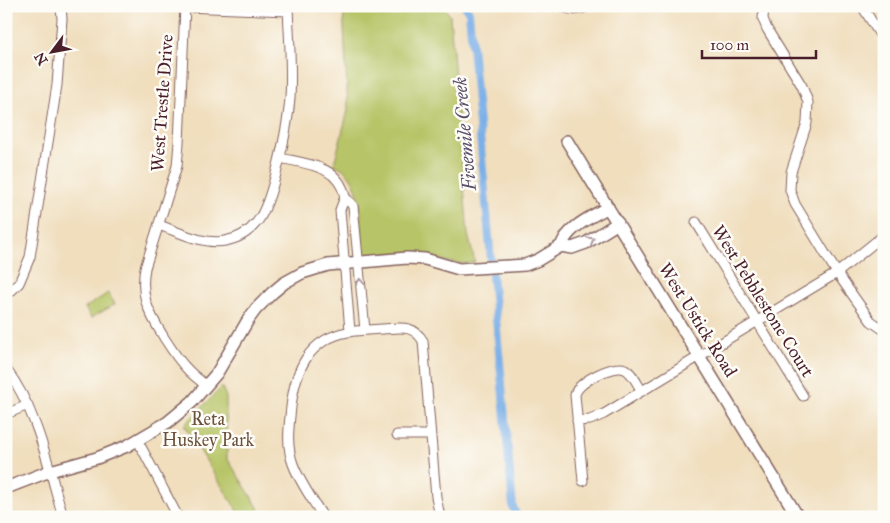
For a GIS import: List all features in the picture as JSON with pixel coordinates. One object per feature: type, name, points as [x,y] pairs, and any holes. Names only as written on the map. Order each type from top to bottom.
[{"type":"street","points":[[6,296],[19,283],[30,257],[57,85],[62,19],[61,6]]},
{"type":"street","points":[[159,225],[212,242],[224,241],[242,235],[258,222],[264,212],[280,158],[290,97],[288,9],[185,6]]},
{"type":"street","name":"West Trestle Drive","points":[[185,6],[178,155],[171,189],[145,268],[143,280],[146,302],[151,314],[175,353],[188,370],[206,386]]},
{"type":"street","points":[[567,8],[579,10],[588,6]]},
{"type":"street","points":[[862,6],[884,41]]},
{"type":"street","points":[[763,8],[763,20],[767,29],[802,86],[808,102],[807,123],[792,172],[790,190],[795,204],[837,273],[871,321],[884,330]]},
{"type":"street","name":"West Ustick Road","points":[[567,141],[798,517]]},
{"type":"street","points":[[280,158],[322,168],[339,180],[345,197],[353,206],[365,330]]},
{"type":"street","points":[[345,197],[340,210],[350,331]]},
{"type":"street","points":[[6,488],[50,471],[108,454],[154,432],[181,412],[206,386],[225,360],[248,320],[272,293],[292,278],[328,265],[416,258],[459,268],[524,265],[538,260],[561,246],[565,237],[576,226],[608,207]]},
{"type":"street","name":"West Pebblestone Court","points":[[696,222],[803,396]]},
{"type":"street","points":[[561,246],[572,248],[586,243],[618,223]]},
{"type":"street","points":[[577,421],[590,420],[604,414],[642,392],[837,273],[884,235]]},
{"type":"street","points":[[324,517],[297,473],[291,456],[288,430],[292,392],[297,373],[307,356],[329,338],[350,331],[406,328],[418,332],[423,341],[436,497],[440,517]]},
{"type":"street","points":[[583,481],[575,395],[578,388],[584,382],[617,367],[630,373],[642,392]]},
{"type":"street","points":[[6,369],[18,384],[28,405],[63,517]]},
{"type":"street","points":[[6,414],[28,405]]},
{"type":"street","points":[[397,435],[431,435]]},
{"type":"street","points":[[138,441],[177,515]]},
{"type":"green space","points":[[343,6],[444,6],[450,16],[468,235],[475,262],[451,262],[409,253],[366,256],[363,249],[361,214],[356,189],[352,179],[344,170],[334,164],[348,110]]},
{"type":"green space","points":[[108,293],[115,304],[91,318],[85,308]]},
{"type":"green space","name":"Reta Huskey Park","points":[[222,387],[226,397],[227,458],[264,517],[241,517],[184,425]]},
{"type":"waterway","name":"Fivemile Creek","points":[[465,6],[469,12],[491,260]]},
{"type":"waterway","name":"Fivemile Creek","points":[[492,274],[513,507],[517,517]]}]
